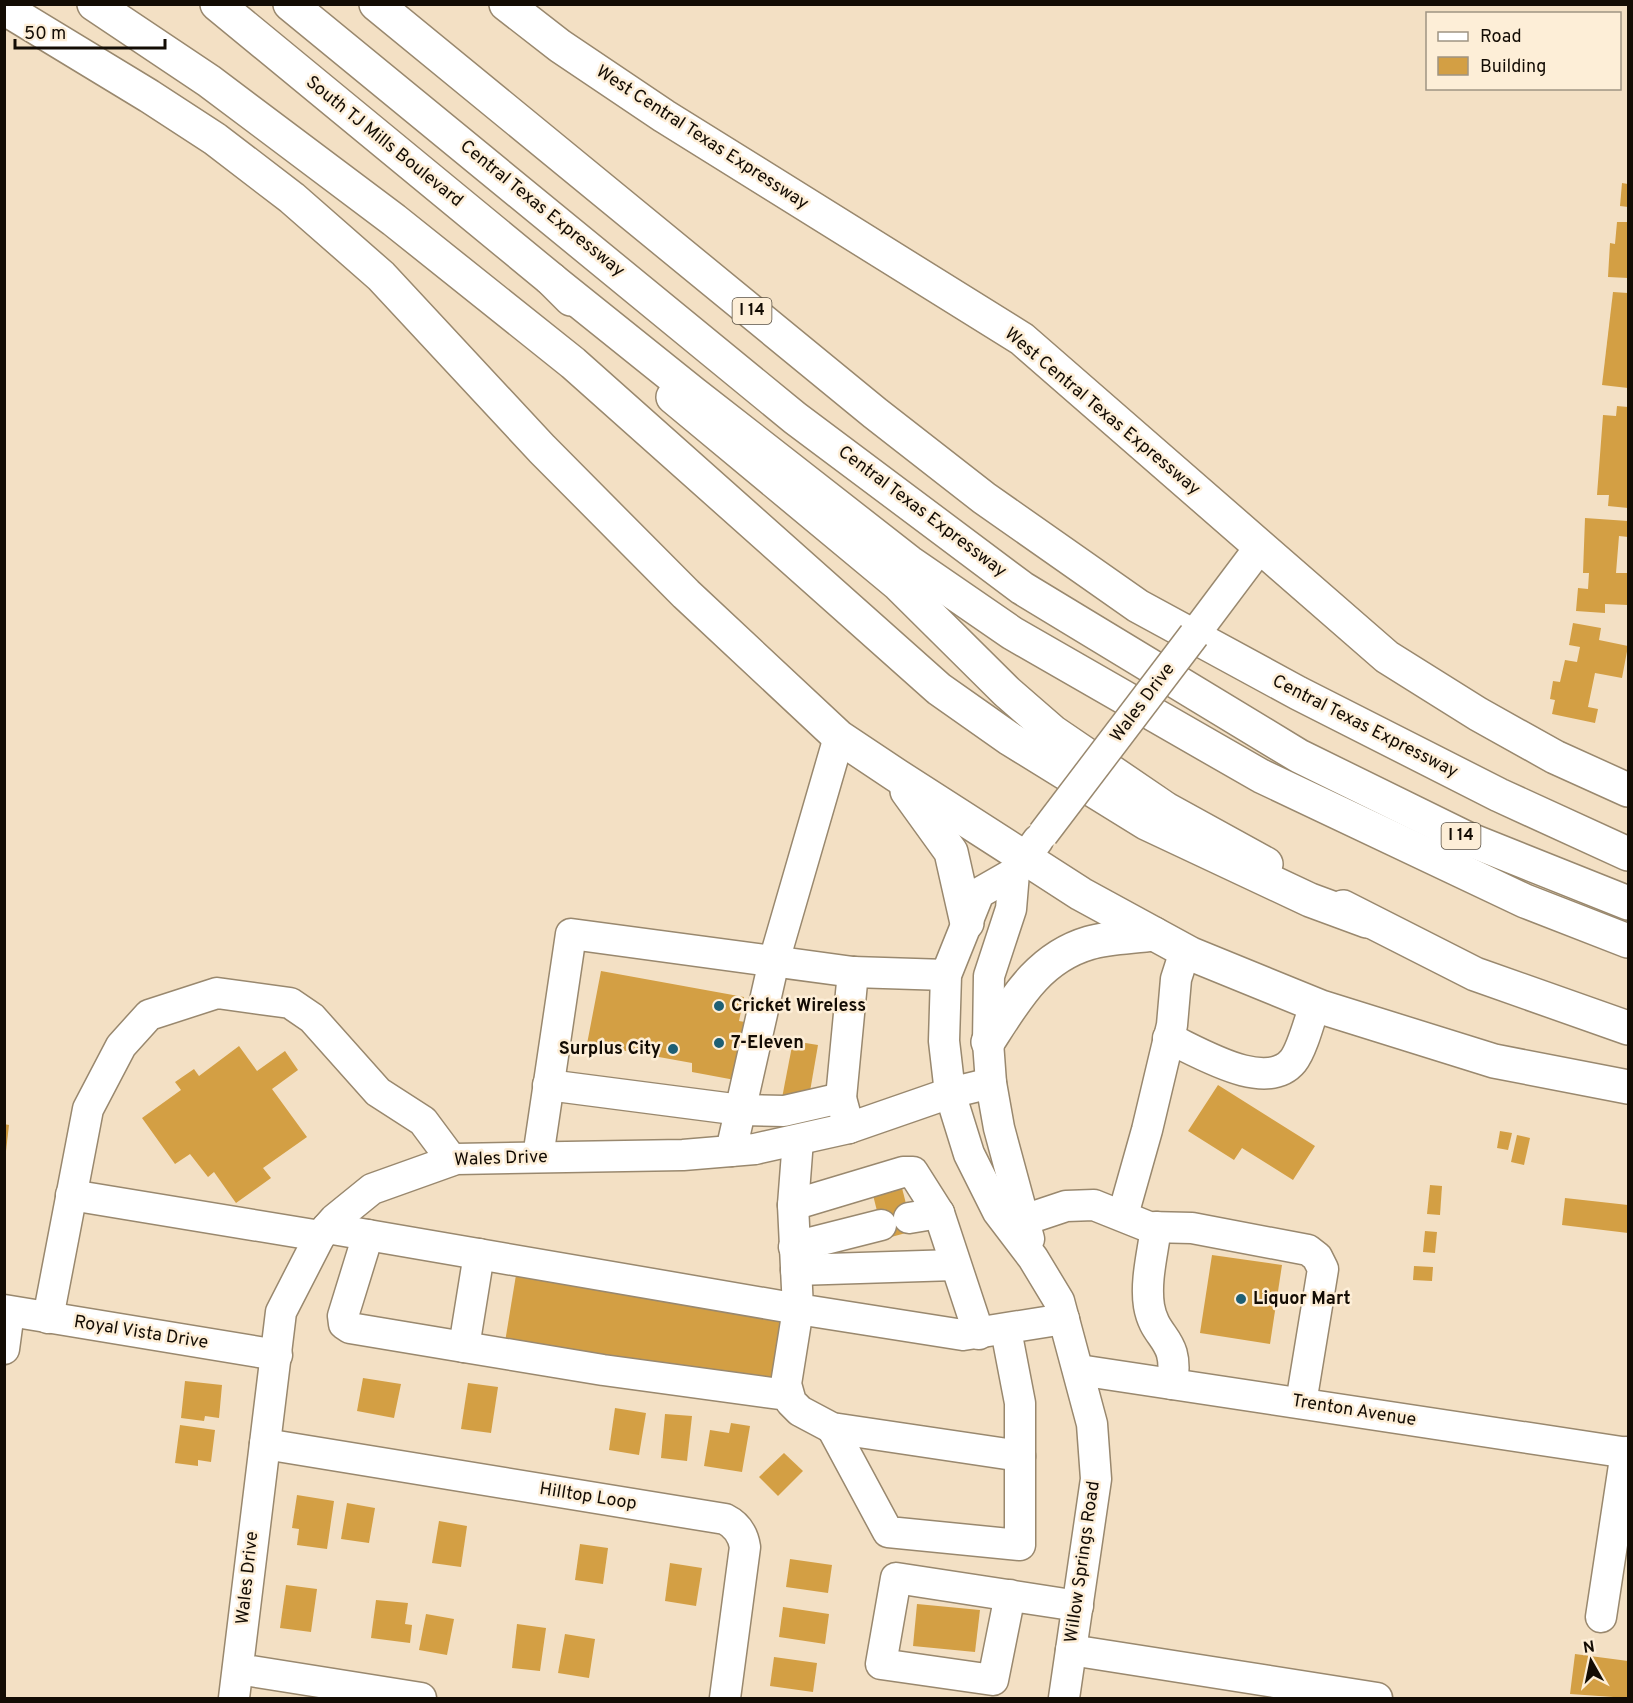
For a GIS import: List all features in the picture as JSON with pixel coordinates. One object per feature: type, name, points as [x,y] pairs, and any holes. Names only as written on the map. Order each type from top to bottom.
[{"type":"main road","points":[[94,4],[209,81],[394,220],[573,363],[948,695],[1010,739],[1146,823],[1310,900],[1367,921]]},
{"type":"main road","name":"South TJ Mills Boulevard","points":[[208,4],[228,13],[551,279]]},
{"type":"main road","name":"Central Texas Expressway","points":[[290,4],[795,418],[1022,588],[1299,756],[1468,839],[1629,903]]},
{"type":"main road","name":"Central Texas Expressway","points":[[376,4],[875,413],[984,498],[1138,606],[1298,693],[1499,795],[1629,854]]},
{"type":"main road","name":"West Central Texas Expressway","points":[[506,4],[560,46],[664,116],[1022,339],[1387,657],[1478,714],[1536,746],[1627,783]]},
{"type":"main road","points":[[4,8],[215,139],[292,198],[328,229],[381,276],[542,449],[687,594],[838,737],[1027,854],[1081,894],[1185,951],[1315,1004],[1494,1061],[1629,1087]]},
{"type":"main road","points":[[551,279],[627,359],[898,584],[1007,692],[1053,732],[1166,810],[1367,921],[1475,974],[1629,1028]]},
{"type":"main road","points":[[551,279],[909,562],[1012,633],[1261,776],[1525,901],[1629,941]]},
{"type":"main road","points":[[1420,755],[1629,831]]},
{"type":"main road","points":[[896,775],[951,852],[967,923]]},
{"type":"main road","points":[[988,1042],[1025,984],[1051,960],[1089,943],[1154,934]]},
{"type":"street","name":"Wales Drive","points":[[1027,854],[1260,547]]},
{"type":"street","points":[[731,1151],[774,961],[838,737]]},
{"type":"street","name":"Willow Springs Road","points":[[1027,854],[979,893],[946,975],[944,1041],[950,1093],[973,1164],[998,1212],[1033,1258],[1059,1301],[1092,1424],[1096,1479],[1064,1698]]},
{"type":"street","name":"Willow Springs Road","points":[[1027,854],[989,976],[988,1042],[991,1083],[999,1128],[1033,1258]]},
{"type":"street","points":[[538,1157],[571,934],[853,972],[946,975]]},
{"type":"street","points":[[1123,1215],[1147,1130],[1168,1038],[1176,979],[1185,951]]},
{"type":"street","points":[[849,1128],[842,1098],[853,972]]},
{"type":"street","points":[[48,1318],[88,1109],[121,1046],[149,1015],[217,993],[290,1003],[312,1018],[378,1092],[423,1121],[452,1160]]},
{"type":"street","points":[[1168,1038],[1246,1072],[1266,1075],[1280,1072],[1294,1060],[1315,1004]]},
{"type":"street","name":"Wales Drive","points":[[234,1698],[281,1311],[323,1232],[372,1189],[452,1160],[683,1155],[731,1151],[798,1140],[849,1128],[950,1093],[991,1083]]},
{"type":"street","points":[[548,1085],[741,1110],[784,1111],[842,1098]]},
{"type":"street","points":[[798,1140],[793,1205],[798,1309],[786,1384],[787,1395],[800,1411],[832,1428],[1020,1456]]},
{"type":"street","points":[[793,1205],[903,1172],[913,1172],[939,1213],[955,1265],[992,1332],[1020,1403],[1020,1545],[888,1532],[832,1428]]},
{"type":"street","points":[[71,1195],[323,1232],[368,1235],[945,1334],[992,1332],[1064,1319]]},
{"type":"street","points":[[1024,1220],[1078,1204],[1094,1205],[1123,1215],[1140,1224],[1192,1228],[1250,1237],[1308,1250],[1317,1257],[1323,1269],[1301,1403]]},
{"type":"street","points":[[909,1218],[939,1213]]},
{"type":"street","points":[[795,1258],[880,1225]]},
{"type":"street","points":[[1156,1227],[1149,1282],[1149,1306],[1153,1321],[1167,1340],[1174,1357],[1172,1384]]},
{"type":"street","points":[[368,1235],[343,1316],[344,1324],[350,1328],[603,1370],[787,1395]]},
{"type":"street","points":[[464,1347],[479,1254]]},
{"type":"street","points":[[795,1258],[955,1265]]},
{"type":"street","points":[[4,1349],[7,1311]]},
{"type":"street","name":"Royal Vista Drive","points":[[7,1311],[277,1355]]},
{"type":"street","name":"Trenton Avenue","points":[[1079,1370],[1627,1453]]},
{"type":"street","name":"Hilltop Loop","points":[[265,1444],[725,1519],[734,1524],[743,1538],[745,1547],[725,1698]]},
{"type":"street","points":[[1602,1617],[1627,1453]]},
{"type":"street","points":[[1010,1595],[993,1680],[881,1664],[896,1578],[1010,1595],[1078,1606]]},
{"type":"street","points":[[1071,1650],[1212,1686],[1377,1698]]},
{"type":"street","points":[[238,1669],[421,1698]]},
{"type":"building","points":[[1622,183],[1628,184],[1628,207],[1620,206]]},
{"type":"building","points":[[1617,222],[1628,222],[1628,278],[1608,277],[1610,243],[1615,244]]},
{"type":"building","points":[[1613,292],[1628,293],[1628,388],[1602,385]]},
{"type":"building","points":[[1617,406],[1628,407],[1628,508],[1608,506],[1609,495],[1597,495],[1603,415],[1616,416]]},
{"type":"building","points":[[1585,518],[1628,521],[1628,537],[1619,536],[1616,573],[1628,573],[1628,605],[1605,604],[1605,613],[1576,611],[1578,588],[1588,589],[1589,573],[1583,573]]},
{"type":"building","points":[[1573,623],[1601,628],[1599,640],[1628,646],[1622,678],[1595,673],[1588,707],[1598,709],[1595,723],[1552,714],[1555,700],[1550,699],[1553,681],[1560,682],[1565,660],[1577,662],[1580,647],[1569,645]]},
{"type":"building","points":[[601,971],[744,997],[739,1021],[745,1022],[735,1080],[692,1072],[692,1063],[587,1044]]},
{"type":"building","name":"7-Eleven","points":[[793,1041],[818,1045],[808,1103],[782,1098]]},
{"type":"building","points":[[239,1046],[257,1071],[285,1051],[298,1070],[272,1089],[307,1137],[263,1168],[271,1178],[236,1203],[214,1172],[208,1177],[190,1154],[175,1164],[142,1118],[181,1090],[175,1082],[194,1069],[199,1076]]},
{"type":"building","points":[[1218,1085],[1315,1146],[1293,1180],[1242,1148],[1234,1160],[1188,1131]]},
{"type":"building","points":[[4,1124],[9,1125],[6,1151],[4,1150]]},
{"type":"building","points":[[1500,1131],[1512,1133],[1508,1150],[1497,1148]]},
{"type":"building","points":[[1517,1135],[1530,1138],[1524,1165],[1511,1162]]},
{"type":"building","points":[[1430,1185],[1442,1186],[1440,1215],[1427,1214]]},
{"type":"building","points":[[902,1188],[913,1231],[884,1239],[873,1195]]},
{"type":"building","points":[[1565,1198],[1628,1205],[1628,1233],[1562,1225]]},
{"type":"building","points":[[1425,1231],[1437,1232],[1435,1253],[1423,1252]]},
{"type":"building","name":"Liquor Mart","points":[[1212,1255],[1282,1265],[1270,1344],[1200,1333]]},
{"type":"building","points":[[1414,1266],[1433,1267],[1432,1281],[1413,1280]]},
{"type":"building","points":[[516,1275],[782,1317],[771,1384],[505,1342]]},
{"type":"building","points":[[363,1378],[401,1384],[394,1418],[357,1411]]},
{"type":"building","points":[[185,1381],[222,1385],[219,1418],[205,1416],[204,1421],[181,1418]]},
{"type":"building","points":[[468,1383],[498,1387],[491,1433],[461,1429]]},
{"type":"building","points":[[615,1408],[646,1413],[639,1455],[609,1450]]},
{"type":"building","points":[[665,1414],[692,1416],[687,1461],[661,1458]]},
{"type":"building","points":[[731,1423],[750,1426],[742,1472],[704,1466],[710,1430],[729,1433]]},
{"type":"building","points":[[180,1425],[215,1430],[211,1462],[198,1460],[198,1466],[175,1463]]},
{"type":"building","points":[[784,1453],[803,1471],[778,1496],[759,1477]]},
{"type":"building","points":[[297,1495],[334,1501],[327,1549],[297,1545],[299,1529],[292,1528]]},
{"type":"building","points":[[347,1503],[375,1508],[369,1543],[341,1539]]},
{"type":"building","points":[[439,1521],[467,1526],[461,1567],[432,1563]]},
{"type":"building","points":[[580,1544],[608,1548],[603,1584],[575,1580]]},
{"type":"building","points":[[790,1559],[832,1565],[828,1593],[786,1587]]},
{"type":"building","points":[[670,1563],[702,1568],[696,1606],[665,1601]]},
{"type":"building","points":[[286,1585],[317,1589],[311,1632],[280,1628]]},
{"type":"building","points":[[376,1600],[408,1603],[405,1624],[412,1625],[410,1643],[371,1638]]},
{"type":"building","points":[[917,1604],[980,1610],[975,1652],[913,1646]]},
{"type":"building","points":[[783,1607],[829,1614],[825,1644],[779,1637]]},
{"type":"building","points":[[426,1614],[454,1619],[447,1655],[419,1650]]},
{"type":"building","points":[[517,1624],[546,1628],[540,1671],[512,1668]]},
{"type":"building","points":[[565,1634],[595,1639],[589,1678],[558,1673]]},
{"type":"building","points":[[1575,1654],[1628,1661],[1628,1698],[1570,1694]]},
{"type":"building","points":[[774,1657],[817,1663],[813,1692],[770,1686]]},
{"type":"place","name":"Cricket Wireless","points":[[719,1006]]},
{"type":"place","name":"7-Eleven","points":[[719,1043]]},
{"type":"place","name":"Surplus City","points":[[673,1049]]},
{"type":"place","name":"Liquor Mart","points":[[1241,1299]]}]
